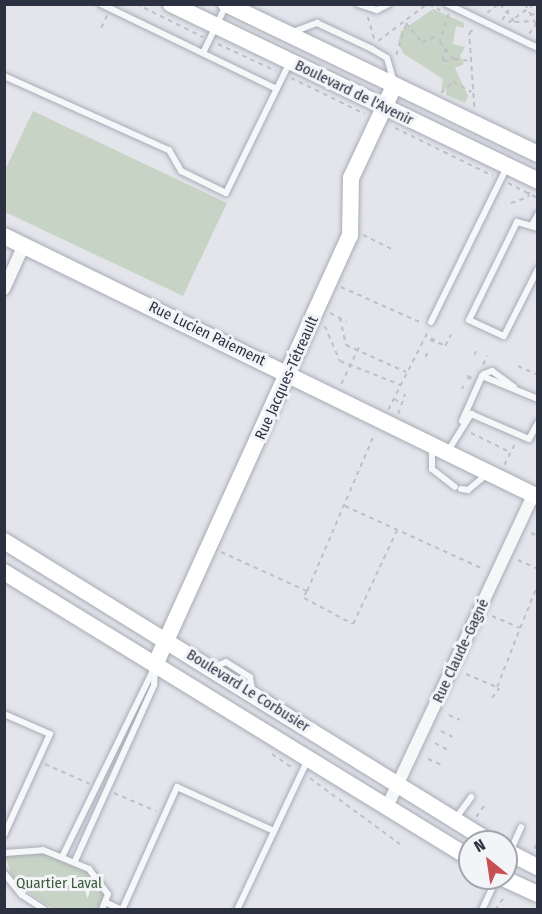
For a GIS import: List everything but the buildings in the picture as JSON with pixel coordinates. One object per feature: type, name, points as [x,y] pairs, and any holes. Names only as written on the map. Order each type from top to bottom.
[{"type":"street","name":"Boulevard de l'Avenir","points":[[171,4],[211,35],[286,70],[384,107],[503,175],[532,188]]},
{"type":"street","name":"Boulevard de l'Avenir","points":[[226,5],[537,154]]},
{"type":"street","name":"Rue Jacques-Tétreault","points":[[155,665],[168,642],[289,375],[351,231],[351,178],[394,86]]},
{"type":"street","name":"Rue Lucien Paiement","points":[[4,236],[440,448],[496,469],[536,492]]},
{"type":"street","points":[[4,289],[24,245]]},
{"type":"street","name":"Rue Claude-Gagné","points":[[387,807],[399,786],[536,492]]},
{"type":"street","name":"Boulevard Le Corbusier","points":[[4,542],[471,830]]},
{"type":"street","name":"Boulevard Le Corbusier","points":[[4,572],[458,851]]},
{"type":"street","points":[[518,857],[535,859]]},
{"type":"street","points":[[518,885],[537,894]]},
{"type":"lane","points":[[100,4],[277,89]]},
{"type":"lane","points":[[358,4],[377,10],[389,4]]},
{"type":"lane","points":[[447,4],[537,48]]},
{"type":"lane","points":[[203,53],[226,5]]},
{"type":"lane","points":[[289,35],[317,23],[372,49],[390,63],[394,86]]},
{"type":"lane","points":[[4,76],[169,150],[181,171],[226,193],[286,70]]},
{"type":"lane","points":[[431,326],[503,175]]},
{"type":"lane","points":[[537,214],[535,226],[517,222],[469,320],[504,336],[537,269]]},
{"type":"lane","points":[[463,427],[482,372],[492,371],[514,388],[537,399]]},
{"type":"lane","points":[[496,469],[478,484],[458,488],[432,469],[440,448],[463,427],[474,413],[529,439],[537,423]]},
{"type":"lane","points":[[63,855],[130,709],[155,665]]},
{"type":"lane","points":[[75,861],[156,682],[155,665]]},
{"type":"lane","points":[[130,709],[141,714]]},
{"type":"lane","points":[[4,714],[50,734],[4,835]]},
{"type":"lane","points":[[237,909],[272,830],[308,759]]},
{"type":"lane","points":[[107,903],[122,909],[177,787],[272,830]]},
{"type":"lane","points":[[455,820],[471,796]]},
{"type":"lane","points":[[518,833],[521,827]]},
{"type":"lane","points":[[4,853],[32,849],[63,855],[75,861],[105,885],[107,903],[102,909]]},
{"type":"lane","points":[[4,873],[22,895],[44,909]]},
{"type":"lane","points":[[482,909],[491,890]]},
{"type":"path","name":"Boulevard de l'Avenir","points":[[136,4],[211,35],[286,70],[368,113]]},
{"type":"path","points":[[368,17],[375,43],[405,23],[427,4]]},
{"type":"path","points":[[485,14],[499,4],[512,19],[533,21]]},
{"type":"path","points":[[525,4],[525,11],[537,27]]},
{"type":"path","points":[[507,24],[534,4]]},
{"type":"path","points":[[501,21],[509,10]]},
{"type":"path","points":[[529,15],[537,13]]},
{"type":"path","points":[[405,23],[422,42],[440,34],[449,14]]},
{"type":"path","points":[[101,28],[106,17]]},
{"type":"path","points":[[529,34],[537,21]]},
{"type":"path","points":[[395,57],[406,35],[405,23]]},
{"type":"path","points":[[475,114],[469,33],[476,27]]},
{"type":"path","points":[[440,34],[454,59]]},
{"type":"path","points":[[446,47],[443,61],[454,59],[471,62]]},
{"type":"path","points":[[438,96],[453,82],[473,92]]},
{"type":"path","name":"Boulevard de l'Avenir","points":[[392,125],[532,188],[537,198]]},
{"type":"path","points":[[511,203],[532,188]]},
{"type":"path","points":[[360,234],[394,250]]},
{"type":"path","points":[[340,287],[431,326],[388,411]]},
{"type":"path","points":[[329,313],[347,322]]},
{"type":"path","points":[[340,318],[344,342],[357,351],[407,372]]},
{"type":"path","points":[[325,323],[331,351],[350,366],[401,385]]},
{"type":"path","points":[[430,339],[445,346],[451,334]]},
{"type":"path","points":[[340,388],[359,347]]},
{"type":"path","points":[[474,355],[476,351]]},
{"type":"path","points":[[425,357],[429,352]]},
{"type":"path","points":[[482,372],[487,356]]},
{"type":"path","points":[[518,366],[537,375]]},
{"type":"path","points":[[405,394],[406,398]]},
{"type":"path","points":[[397,415],[409,396]]},
{"type":"path","points":[[394,399],[403,404]]},
{"type":"path","points":[[463,427],[510,452]]},
{"type":"path","points":[[374,435],[304,598],[353,624],[397,530]]},
{"type":"path","points":[[496,469],[516,441]]},
{"type":"path","points":[[344,506],[481,568]]},
{"type":"path","points":[[531,533],[537,536]]},
{"type":"path","points":[[214,549],[307,591]]},
{"type":"path","points":[[518,560],[537,568]]},
{"type":"path","points":[[492,698],[512,654],[537,584]]},
{"type":"path","points":[[492,616],[520,628]]},
{"type":"path","points":[[466,674],[498,687]]},
{"type":"path","points":[[449,715],[460,720]]},
{"type":"path","points":[[441,731],[453,737]]},
{"type":"path","points":[[435,743],[448,750]]},
{"type":"path","points":[[428,759],[442,765]]},
{"type":"path","points":[[311,779],[400,844]]},
{"type":"path","points":[[475,819],[484,806]]},
{"type":"path","points":[[535,859],[537,842]]},
{"type":"path","points":[[495,909],[504,897]]},
{"type":"green space","points":[[433,9],[464,23],[464,28],[456,26],[453,44],[465,47],[460,56],[464,64],[455,68],[468,96],[465,103],[446,95],[446,88],[441,92],[443,79],[404,54],[398,44],[401,31]]},
{"type":"green space","points":[[33,111],[227,203],[183,296],[5,212],[5,170]]},
{"type":"green space","name":"Quartier Laval","points":[[46,851],[95,876],[106,894],[98,909],[54,909],[15,883],[5,856]]}]
